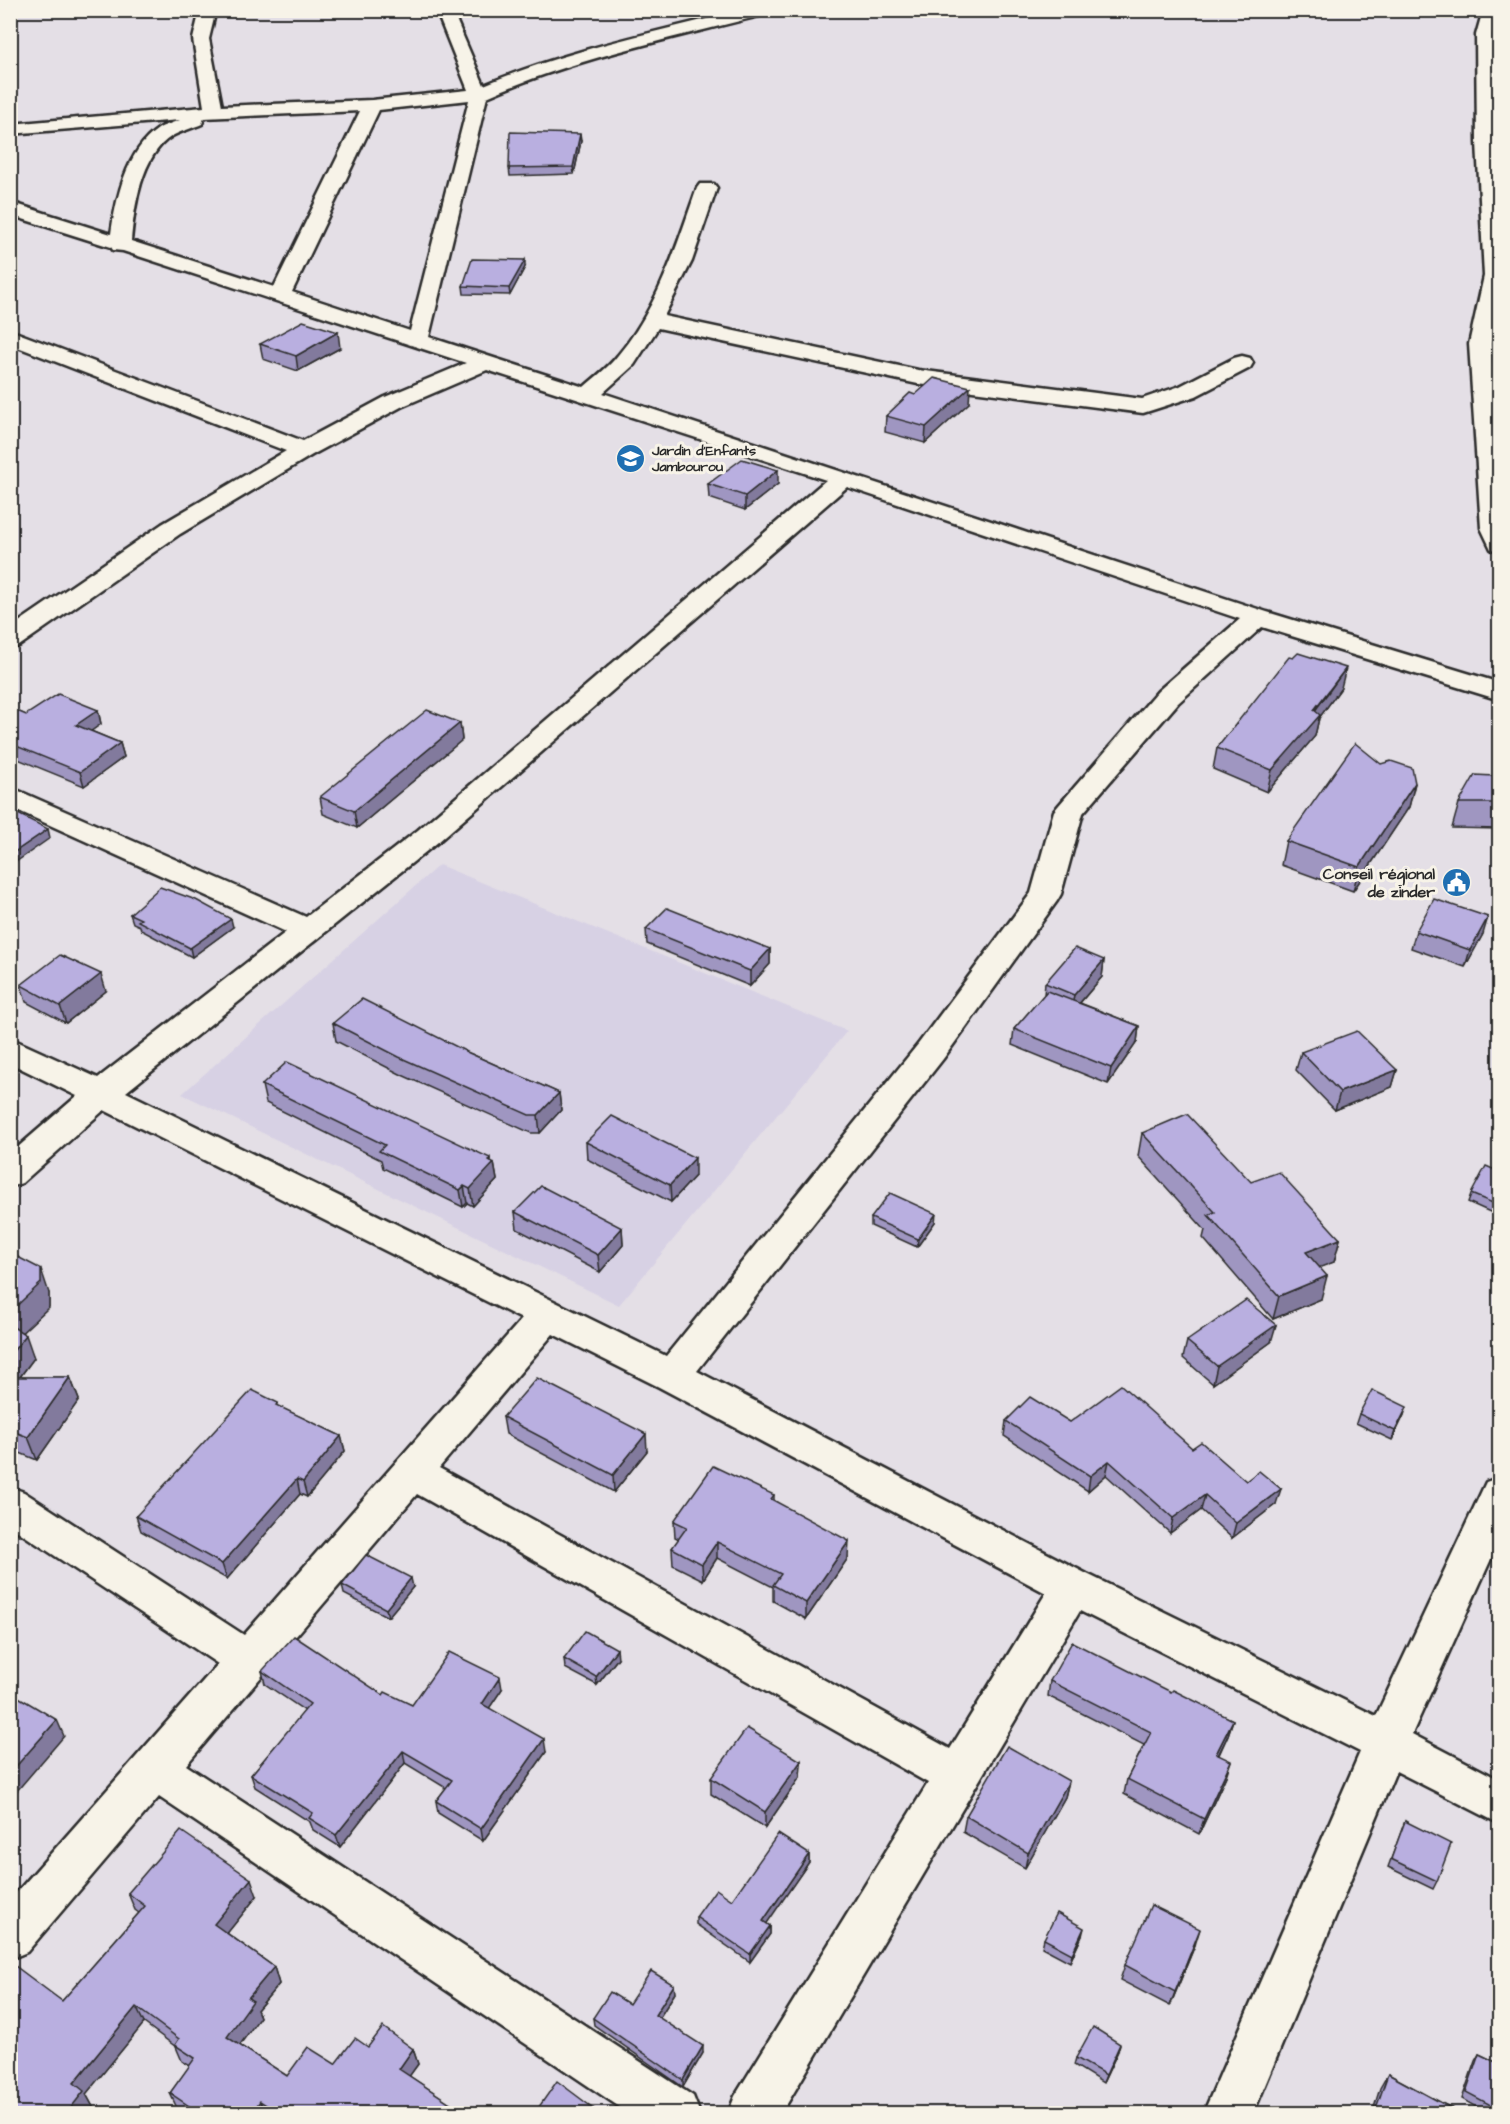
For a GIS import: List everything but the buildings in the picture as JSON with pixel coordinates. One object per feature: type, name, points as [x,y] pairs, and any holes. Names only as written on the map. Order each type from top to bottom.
[{"type":"street","points":[[208,10],[201,39],[214,112]]},
{"type":"street","points":[[418,340],[479,94],[444,10]]},
{"type":"street","points":[[10,129],[214,112],[372,105],[479,94],[525,74],[577,57],[765,10]]},
{"type":"street","points":[[1491,10],[1484,35],[1486,142],[1494,276],[1480,344],[1493,528],[1500,544]]},
{"type":"street","points":[[279,297],[372,105]]},
{"type":"street","points":[[120,246],[125,200],[147,150],[165,133],[214,112]]},
{"type":"street","points":[[588,395],[627,360],[652,320],[682,261],[706,188]]},
{"type":"street","points":[[10,208],[120,246],[843,477],[1258,617],[1500,692]]},
{"type":"street","points":[[652,320],[918,377],[1143,406],[1188,391],[1242,363]]},
{"type":"street","points":[[10,336],[304,450]]},
{"type":"street","points":[[10,640],[171,529],[304,450],[393,402],[487,362]]},
{"type":"street","points":[[10,1174],[100,1094],[428,836],[843,477]]},
{"type":"street","points":[[672,1376],[931,1051],[1046,894],[1069,811],[1168,697],[1258,617]]},
{"type":"street","points":[[10,796],[309,930]]},
{"type":"street","points":[[10,1049],[672,1376],[1072,1587],[1386,1743],[1500,1803]]},
{"type":"street","points":[[10,1936],[547,1316]]},
{"type":"street","points":[[412,1472],[957,1776]]},
{"type":"street","points":[[1228,2114],[1386,1743],[1500,1494]]},
{"type":"street","points":[[10,1504],[248,1661]]},
{"type":"street","points":[[753,2114],[1072,1587]]},
{"type":"street","points":[[155,1770],[675,2114]]},
{"type":"shaded area","points":[[439,865],[847,1031],[619,1305],[182,1094]]},
{"type":"place","name":"Jardin d'Enfants Jambourou","points":[[631,458]]},
{"type":"place","name":"Conseil régional de zinder","points":[[1456,882]]}]
